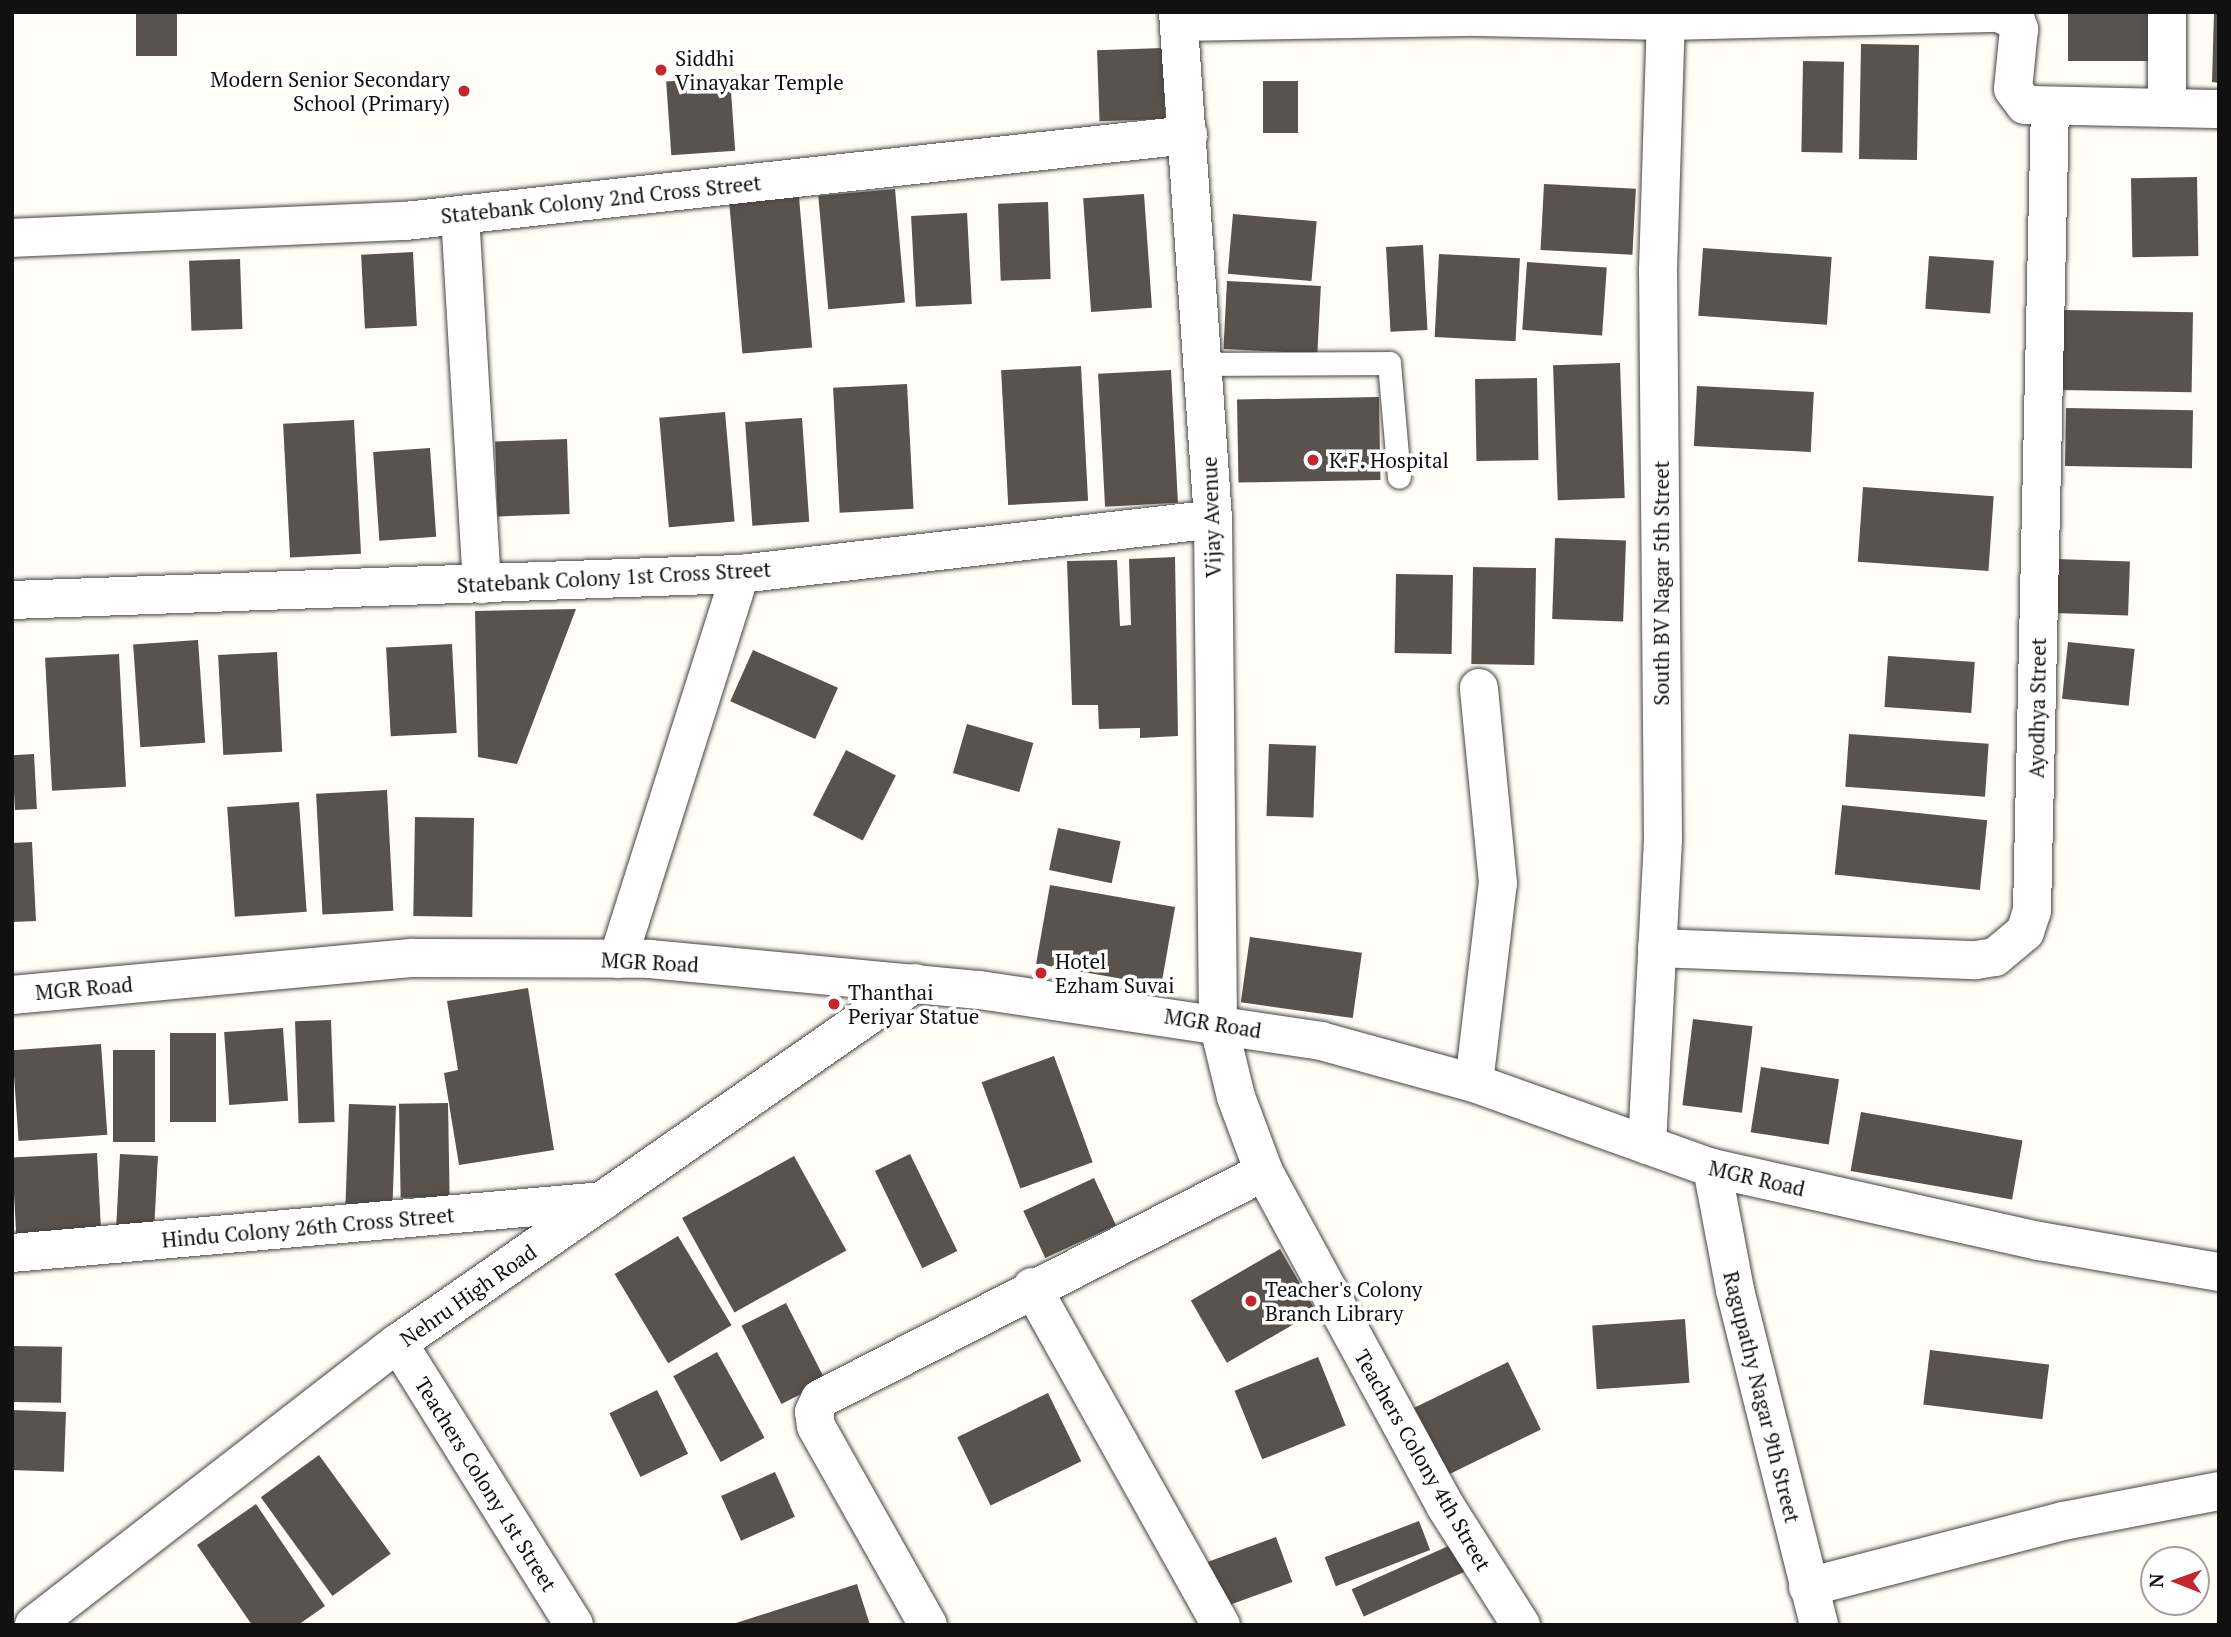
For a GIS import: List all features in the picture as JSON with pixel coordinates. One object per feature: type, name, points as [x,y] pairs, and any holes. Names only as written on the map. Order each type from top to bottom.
[{"type":"street","points":[[2167,12],[2167,107]]},
{"type":"street","points":[[1178,17],[1478,15],[1667,21],[1798,15],[2008,15],[2019,29],[2014,95],[2025,104],[2219,109]]},
{"type":"street","name":"Vijay Avenue","points":[[1178,17],[1213,519],[1218,1023]]},
{"type":"street","name":"South BV Nagar 5th Street","points":[[1647,1145],[1663,839],[1658,270],[1667,21]]},
{"type":"street","name":"Ayodhya Street","points":[[1657,948],[1976,960],[1995,957],[2025,932],[2032,911],[2050,106]]},
{"type":"street","name":"Statebank Colony 2nd Cross Street","points":[[12,238],[460,215],[1188,135]]},
{"type":"street","points":[[460,215],[482,584]]},
{"type":"street","name":"Statebank Colony 1st Cross Street","points":[[12,600],[740,574],[1213,519]]},
{"type":"street","points":[[618,959],[740,574]]},
{"type":"street","points":[[1474,1083],[1498,883],[1479,688]]},
{"type":"street","name":"MGR Road","points":[[12,995],[413,958],[618,959],[915,983],[1218,1023],[1392,1058],[1474,1083],[1712,1168],[2039,1241],[2219,1272]]},
{"type":"street","name":"Nehru High Road","points":[[34,1625],[398,1343],[915,983]]},
{"type":"street","name":"Teachers Colony 4th Street","points":[[1218,1023],[1236,1097],[1264,1172],[1446,1507],[1521,1625]]},
{"type":"street","name":"Ragupathy Nagar 9th Street","points":[[1712,1168],[1726,1251],[1819,1625]]},
{"type":"street","points":[[928,1625],[816,1426],[816,1405],[1032,1287],[1264,1172]]},
{"type":"street","name":"Hindu Colony 26th Cross Street","points":[[12,1253],[603,1201]]},
{"type":"street","points":[[1032,1287],[1221,1625]]},
{"type":"street","name":"Teachers Colony 1st Street","points":[[398,1343],[574,1625]]},
{"type":"street","points":[[1808,1587],[2063,1521],[2219,1491]]},
{"type":"lane","points":[[1203,363],[1389,363],[1399,477]]},
{"type":"building","points":[[136,12],[177,12],[177,56],[136,56]]},
{"type":"building","points":[[2068,12],[2150,12],[2150,61],[2068,61]]},
{"type":"building","points":[[2214,12],[2219,12],[2219,83],[2212,82]]},
{"type":"building","points":[[1861,44],[1919,45],[1917,160],[1859,159]]},
{"type":"building","points":[[1163,48],[1165,119],[1100,121],[1097,50]]},
{"type":"building","points":[[1803,61],[1844,62],[1842,153],[1801,152]]},
{"type":"building","points":[[730,77],[735,151],[671,155],[666,81]]},
{"type":"building","points":[[1263,81],[1298,81],[1298,133],[1263,133]]},
{"type":"building","points":[[2197,177],[2198,256],[2132,257],[2131,178]]},
{"type":"building","points":[[1544,184],[1636,189],[1632,255],[1541,250]]},
{"type":"building","points":[[895,189],[905,303],[828,309],[818,196]]},
{"type":"building","points":[[1144,194],[1152,308],[1091,312],[1083,198]]},
{"type":"building","points":[[799,197],[812,347],[742,354],[729,203]]},
{"type":"building","points":[[1048,202],[1051,279],[1001,281],[998,204]]},
{"type":"building","points":[[967,213],[972,304],[916,307],[911,216]]},
{"type":"building","points":[[1233,214],[1317,221],[1311,281],[1228,274]]},
{"type":"building","points":[[1423,245],[1427,330],[1390,332],[1386,247]]},
{"type":"building","points":[[1703,248],[1832,257],[1827,325],[1698,316]]},
{"type":"building","points":[[413,252],[417,326],[365,329],[361,255]]},
{"type":"building","points":[[1439,254],[1520,258],[1516,341],[1435,337]]},
{"type":"building","points":[[1929,256],[1994,261],[1990,313],[1925,309]]},
{"type":"building","points":[[240,259],[242,329],[191,331],[189,261]]},
{"type":"building","points":[[1527,262],[1607,268],[1602,335],[1522,330]]},
{"type":"building","points":[[1227,281],[1321,286],[1317,354],[1223,349]]},
{"type":"building","points":[[2063,310],[2193,312],[2192,392],[2062,390]]},
{"type":"building","points":[[1620,363],[1625,498],[1558,500],[1553,365]]},
{"type":"building","points":[[1081,366],[1088,501],[1008,505],[1001,370]]},
{"type":"building","points":[[1171,370],[1178,503],[1105,507],[1098,374]]},
{"type":"building","points":[[1537,378],[1538,460],[1476,461],[1475,379]]},
{"type":"building","points":[[907,384],[914,509],[840,513],[833,388]]},
{"type":"building","points":[[1697,386],[1814,392],[1811,452],[1694,446]]},
{"type":"building","points":[[1379,397],[1380,480],[1238,482],[1237,399]]},
{"type":"building","points":[[2066,408],[2193,410],[2192,468],[2065,466]]},
{"type":"building","points":[[725,412],[735,522],[669,527],[659,418]]},
{"type":"building","points":[[802,418],[809,522],[752,526],[745,422]]},
{"type":"building","points":[[354,420],[361,554],[290,558],[283,424]]},
{"type":"building","points":[[567,439],[570,514],[498,516],[495,442]]},
{"type":"building","points":[[430,448],[436,537],[379,541],[373,452]]},
{"type":"building","points":[[1863,487],[1994,496],[1988,571],[1858,562]]},
{"type":"building","points":[[1555,538],[1626,540],[1623,621],[1552,619]]},
{"type":"building","points":[[1175,557],[1178,736],[1140,738],[1140,728],[1099,729],[1098,705],[1072,705],[1067,561],[1117,560],[1120,626],[1131,625],[1129,559]]},
{"type":"building","points":[[2056,559],[2130,562],[2128,616],[2054,613]]},
{"type":"building","points":[[1473,567],[1536,568],[1534,665],[1471,664]]},
{"type":"building","points":[[1396,574],[1453,575],[1452,654],[1395,653]]},
{"type":"building","points":[[576,609],[517,764],[478,757],[475,611]]},
{"type":"building","points":[[198,640],[205,743],[140,747],[133,645]]},
{"type":"building","points":[[2068,642],[2135,649],[2129,706],[2062,699]]},
{"type":"building","points":[[452,644],[457,733],[391,736],[386,647]]},
{"type":"building","points":[[753,650],[838,688],[815,739],[730,701]]},
{"type":"building","points":[[277,652],[282,752],[223,755],[218,655]]},
{"type":"building","points":[[119,654],[126,787],[52,791],[45,658]]},
{"type":"building","points":[[1888,656],[1975,662],[1971,713],[1884,707]]},
{"type":"building","points":[[967,724],[1033,743],[1019,792],[953,773]]},
{"type":"building","points":[[1849,734],[1989,744],[1985,797],[1845,787]]},
{"type":"building","points":[[1269,744],[1316,746],[1313,818],[1266,816]]},
{"type":"building","points":[[846,750],[896,775],[863,840],[813,815]]},
{"type":"building","points":[[34,754],[37,809],[15,810],[12,755]]},
{"type":"building","points":[[387,790],[393,911],[322,915],[316,794]]},
{"type":"building","points":[[299,802],[307,912],[235,917],[227,807]]},
{"type":"building","points":[[1842,805],[1987,820],[1980,890],[1835,875]]},
{"type":"building","points":[[415,817],[474,818],[472,917],[413,916]]},
{"type":"building","points":[[1058,828],[1121,841],[1112,883],[1049,870]]},
{"type":"building","points":[[32,842],[36,921],[12,922],[12,843]]},
{"type":"building","points":[[1050,885],[1175,907],[1161,986],[1036,964]]},
{"type":"building","points":[[1250,937],[1362,953],[1353,1018],[1241,1002]]},
{"type":"building","points":[[528,988],[554,1150],[459,1165],[444,1073],[458,1070],[447,1001]]},
{"type":"building","points":[[1693,1019],[1753,1026],[1742,1113],[1682,1105]]},
{"type":"building","points":[[331,1020],[335,1122],[299,1123],[295,1021]]},
{"type":"building","points":[[283,1028],[288,1101],[229,1105],[224,1032]]},
{"type":"building","points":[[170,1033],[216,1033],[216,1122],[170,1122]]},
{"type":"building","points":[[101,1044],[107,1135],[19,1141],[12,1050]]},
{"type":"building","points":[[113,1050],[155,1050],[155,1142],[113,1142]]},
{"type":"building","points":[[1054,1056],[1093,1162],[1020,1189],[982,1082]]},
{"type":"building","points":[[1761,1067],[1839,1079],[1829,1145],[1751,1132]]},
{"type":"building","points":[[448,1103],[450,1197],[401,1198],[399,1104]]},
{"type":"building","points":[[349,1104],[396,1106],[392,1209],[345,1207]]},
{"type":"building","points":[[1861,1112],[2023,1140],[2012,1200],[1851,1171]]},
{"type":"building","points":[[97,1153],[101,1233],[16,1237],[12,1157]]},
{"type":"building","points":[[120,1154],[158,1156],[154,1240],[116,1238]]},
{"type":"building","points":[[910,1154],[957,1251],[922,1268],[875,1171]]},
{"type":"building","points":[[794,1156],[846,1250],[734,1313],[682,1218]]},
{"type":"building","points":[[1094,1178],[1116,1225],[1045,1258],[1023,1211]]},
{"type":"building","points":[[678,1236],[732,1325],[668,1363],[615,1274]]},
{"type":"building","name":"Teacher's Colony Branch Library","points":[[1280,1249],[1316,1311],[1227,1363],[1191,1300]]},
{"type":"building","points":[[786,1303],[826,1381],[781,1404],[741,1326]]},
{"type":"building","points":[[1685,1319],[1689,1383],[1597,1389],[1592,1325]]},
{"type":"building","points":[[12,1346],[62,1347],[61,1403],[12,1402]]},
{"type":"building","points":[[1930,1350],[2049,1365],[2042,1419],[1923,1405]]},
{"type":"building","points":[[717,1352],[765,1438],[721,1462],[673,1376]]},
{"type":"building","points":[[1318,1357],[1346,1426],[1262,1459],[1235,1391]]},
{"type":"building","points":[[1508,1362],[1541,1429],[1438,1479],[1406,1412]]},
{"type":"building","points":[[657,1390],[688,1454],[640,1477],[609,1413]]},
{"type":"building","points":[[1048,1393],[1081,1461],[991,1506],[957,1437]]},
{"type":"building","points":[[12,1410],[66,1412],[64,1472],[12,1470]]},
{"type":"building","points":[[319,1455],[391,1554],[332,1596],[261,1497]]},
{"type":"building","points":[[775,1472],[795,1517],[741,1541],[721,1496]]},
{"type":"building","points":[[256,1504],[325,1606],[298,1625],[252,1625],[197,1545]]},
{"type":"building","points":[[1419,1521],[1430,1550],[1336,1586],[1325,1557]]},
{"type":"building","points":[[1276,1537],[1292,1582],[1216,1610],[1200,1565]]},
{"type":"building","points":[[1453,1544],[1465,1571],[1364,1617],[1352,1589]]},
{"type":"building","points":[[857,1584],[870,1625],[733,1625],[733,1624]]},
{"type":"place","name":"Siddhi Vinayakar Temple","points":[[661,70]]},
{"type":"place","name":"Modern Senior Secondary School (Primary)","points":[[464,91]]},
{"type":"place","name":"K.F. Hospital","points":[[1313,460]]},
{"type":"place","name":"Hotel Ezham Suvai","points":[[1041,973]]},
{"type":"place","name":"Thanthai Periyar Statue","points":[[834,1004]]},
{"type":"place","name":"Teacher's Colony Branch Library","points":[[1251,1301]]}]
